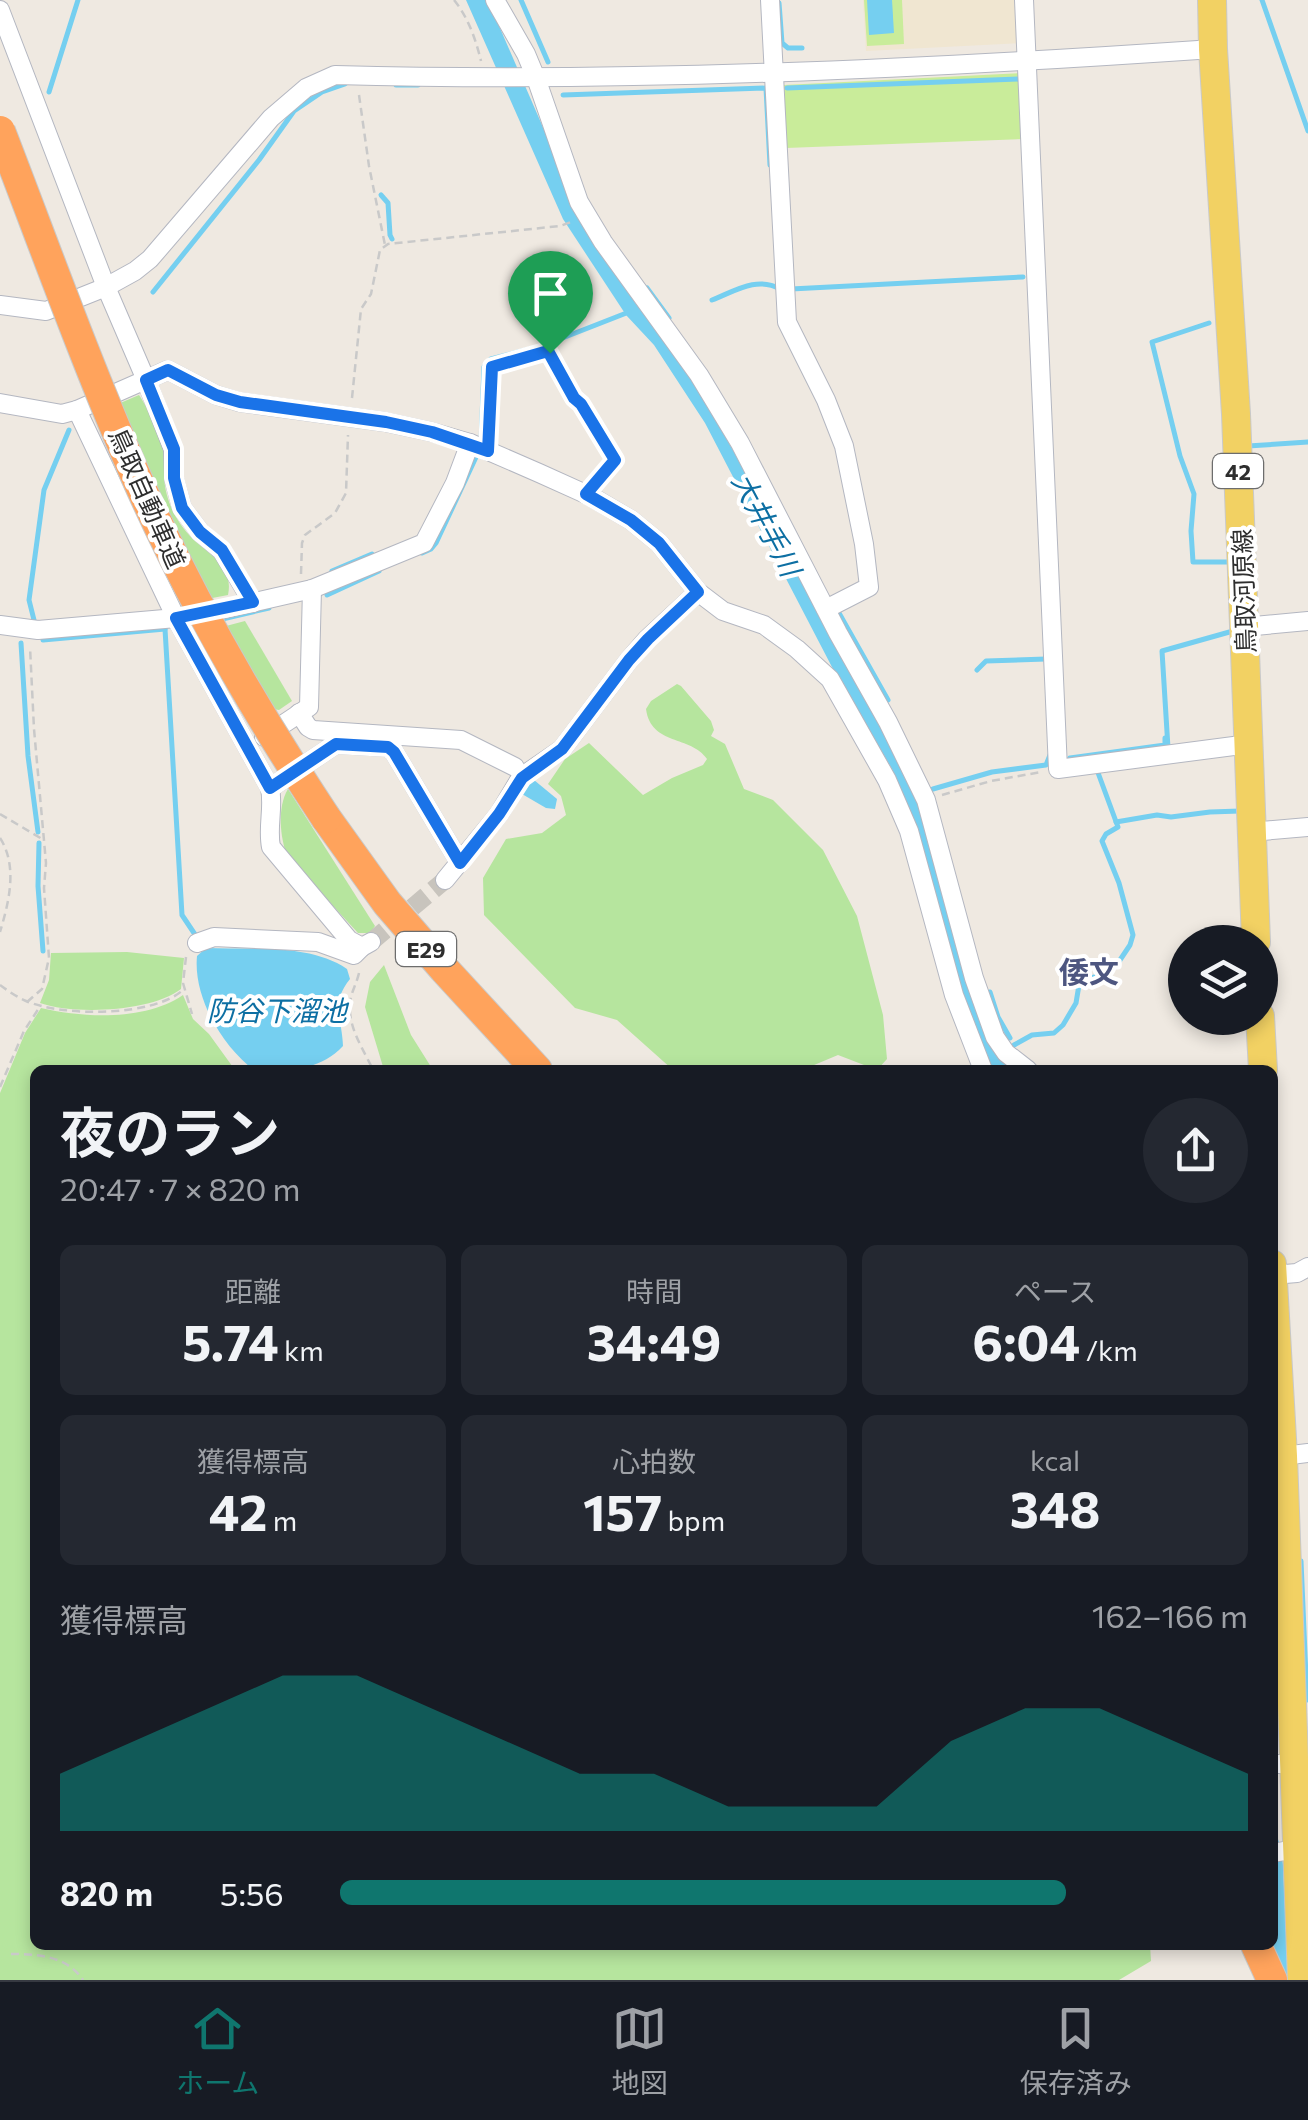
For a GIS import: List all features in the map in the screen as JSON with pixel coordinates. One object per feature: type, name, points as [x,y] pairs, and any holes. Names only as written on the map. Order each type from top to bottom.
[{"type":"highway","name":"鳥取自動車道","points":[[0,131],[134,472],[237,679],[378,910],[513,1065]]},
{"type":"highway","name":"鳥取自動車道","points":[[0,156],[126,475],[229,684],[386,903],[533,1065]]},
{"type":"highway","points":[[1246,1950],[1260,1980]]},
{"type":"highway","points":[[1258,1950],[1272,1980]]},
{"type":"main road","name":"鳥取河原線","points":[[1212,0],[1236,414],[1255,925]]},
{"type":"main road","points":[[1261,1035],[1263,1065]]},
{"type":"main road","points":[[1278,1328],[1295,1454],[1292,1771],[1285,1851],[1302,1980]]},
{"type":"street","points":[[496,0],[536,78],[579,202],[603,242],[699,375],[740,443],[888,722],[926,800],[994,1038],[1022,1065]]},
{"type":"street","points":[[770,0],[787,322],[844,446],[869,588],[826,608]]},
{"type":"street","points":[[1024,0],[1058,769],[1249,744]]},
{"type":"street","points":[[0,10],[106,287],[174,449],[174,478],[182,508],[200,532],[222,550],[253,602]]},
{"type":"street","points":[[0,305],[46,311],[135,271],[150,259],[272,118],[306,88],[335,75],[536,78],[774,73],[1213,49]]},
{"type":"street","points":[[0,402],[62,414],[168,370],[216,395],[240,402],[416,429],[479,447],[586,494],[631,520],[659,543],[698,592],[723,611],[764,625],[830,679],[887,780],[909,830],[954,994],[981,1065]]},
{"type":"street","points":[[78,410],[176,618],[270,788],[271,847],[349,940],[367,944]]},
{"type":"street","points":[[0,625],[30,629],[176,618],[307,591],[424,543],[479,447]]},
{"type":"street","points":[[248,749],[309,707],[307,591]]},
{"type":"street","points":[[445,880],[499,814],[522,778],[562,749],[638,649],[698,592]]},
{"type":"street","points":[[1244,627],[1308,621]]},
{"type":"street","points":[[299,714],[313,730],[461,740],[515,767]]},
{"type":"street","points":[[270,788],[336,744],[388,747],[460,863]]},
{"type":"street","points":[[1251,832],[1308,827]]},
{"type":"street","points":[[197,943],[214,937],[318,942],[354,955],[367,944]]},
{"type":"street","points":[[1278,1275],[1297,1273],[1308,1266]]},
{"type":"path","points":[[454,0],[477,44],[485,77]]},
{"type":"path","points":[[356,76],[385,246]]},
{"type":"path","points":[[307,591],[302,543],[305,536],[335,513],[346,493],[361,309],[372,294],[380,250],[385,246],[560,226],[587,216]]},
{"type":"path","points":[[479,447],[492,367],[548,351],[615,460],[586,494]]},
{"type":"path","points":[[28,1002],[42,989],[50,958],[30,629]]},
{"type":"path","points":[[926,800],[991,781],[1058,769]]},
{"type":"path","points":[[0,814],[44,839]]},
{"type":"path","points":[[0,838],[10,860],[10,889],[0,932]]},
{"type":"path","points":[[192,1014],[184,989],[186,956],[197,943]]},
{"type":"path","points":[[367,944],[351,996],[351,1015],[357,1039],[370,1065]]},
{"type":"path","points":[[0,985],[40,1006],[99,1012],[126,1011],[171,999],[184,989]]},
{"type":"path","points":[[0,1087],[24,1031],[40,1006]]},
{"type":"path","points":[[11,1954],[55,1958],[76,1969],[83,1980]]},
{"type":"shaded area","points":[[863,0],[1021,0],[1021,43],[866,51]]},
{"type":"green space","points":[[864,0],[902,0],[904,44],[867,46]]},
{"type":"green space","points":[[1023,73],[1025,139],[786,148],[784,85]]},
{"type":"green space","points":[[139,395],[163,444],[165,485],[173,510],[193,539],[224,569],[228,595],[207,599],[118,404]]},
{"type":"green space","points":[[245,621],[292,701],[279,710],[268,708],[226,626]]},
{"type":"green space","points":[[677,684],[681,686],[711,721],[711,736],[725,744],[744,789],[773,800],[823,850],[857,916],[883,1015],[887,1059],[882,1065],[864,1065],[838,1055],[814,1065],[667,1065],[617,1020],[575,1008],[484,915],[483,878],[506,839],[542,833],[566,815],[561,796],[548,784],[565,759],[589,743],[643,795],[703,765],[707,759],[700,751],[655,729],[646,709],[651,701]]},
{"type":"green space","points":[[288,789],[375,926],[370,933],[358,933],[287,856],[281,822]]},
{"type":"green space","points":[[127,952],[184,958],[181,989],[151,1003],[112,1009],[72,1009],[40,1003],[49,980],[51,953]]},
{"type":"green space","points":[[384,965],[411,1035],[430,1065],[382,1065],[365,1007],[370,982]]},
{"type":"green space","points":[[183,995],[193,1019],[231,1065],[30,1065],[30,1950],[1150,1950],[1151,1961],[1119,1980],[0,1980],[0,1093],[25,1033],[41,1008],[114,1015],[168,1003]]},
{"type":"water","name":"大井手川","points":[[466,0],[486,0],[490,5],[584,222],[636,304],[682,362],[910,778],[931,832],[974,999],[1016,1065],[989,1064],[968,1017],[892,769],[833,669],[705,423],[654,345],[626,315],[563,219]]},
{"type":"water","points":[[867,0],[892,0],[894,33],[869,35]]},
{"type":"water","points":[[534,780],[557,799],[555,809],[522,794],[522,788]]},
{"type":"water","name":"防谷下溜池","points":[[206,948],[297,951],[347,969],[350,979],[339,1004],[343,1046],[313,1065],[248,1065],[212,1019],[200,988],[197,956]]},
{"type":"water","points":[[1278,1839],[1283,1865],[1288,1980],[1272,1980],[1272,1950],[1278,1950]]},
{"type":"waterway","points":[[49,92],[78,0]]},
{"type":"waterway","points":[[521,0],[548,62]]},
{"type":"waterway","points":[[1262,0],[1308,131]]},
{"type":"waterway","points":[[779,3],[782,43],[788,48],[802,48]]},
{"type":"waterway","points":[[787,88],[1021,79]]},
{"type":"waterway","points":[[153,292],[294,111],[322,92],[345,84]]},
{"type":"waterway","points":[[396,85],[418,85]]},
{"type":"waterway","points":[[563,95],[766,88],[770,165]]},
{"type":"waterway","points":[[381,195],[388,203],[392,239]]},
{"type":"waterway","points":[[791,289],[1023,277]]},
{"type":"waterway","points":[[712,300],[754,284],[780,289]]},
{"type":"waterway","points":[[647,288],[669,318]]},
{"type":"waterway","points":[[481,443],[484,367],[491,359],[542,346],[629,312]]},
{"type":"waterway","points":[[1209,323],[1152,342],[1180,456],[1194,494],[1193,562],[1230,565]]},
{"type":"waterway","points":[[547,355],[572,403],[580,406],[611,460],[588,486]]},
{"type":"waterway","points":[[34,620],[29,600],[44,490],[69,430]]},
{"type":"waterway","points":[[1248,446],[1308,442]]},
{"type":"waterway","points":[[422,553],[436,543],[477,455]]},
{"type":"waterway","points":[[332,571],[372,554]]},
{"type":"waterway","points":[[327,595],[379,571]]},
{"type":"waterway","points":[[218,620],[269,608]]},
{"type":"waterway","points":[[839,613],[888,700]]},
{"type":"waterway","points":[[165,629],[182,915],[196,936]]},
{"type":"waterway","points":[[43,640],[165,629]]},
{"type":"waterway","points":[[1166,748],[1162,651],[1233,631]]},
{"type":"waterway","points":[[21,643],[28,756],[38,832]]},
{"type":"waterway","points":[[977,670],[986,661],[1046,659]]},
{"type":"waterway","points":[[1070,758],[1165,745],[1165,738]]},
{"type":"waterway","points":[[933,789],[992,772],[1046,765],[1050,755]]},
{"type":"waterway","points":[[1014,1045],[1032,1035],[1054,1033],[1076,1003],[1079,985],[1103,975],[1118,963],[1130,945],[1133,935],[1102,841],[1118,827],[1097,770]]},
{"type":"waterway","points":[[1116,822],[1157,815],[1240,811]]},
{"type":"waterway","points":[[39,843],[43,951]]},
{"type":"waterway","points":[[990,992],[1010,1038]]},
{"type":"waterway","points":[[1301,1561],[1307,1700]]},
{"type":"tunnel","points":[[371,942],[445,880]]},
{"type":"district","name":"倭文","points":[[1089,970]]},
{"type":"route","points":[[550,353],[615,460],[586,494],[631,520],[659,543],[698,592],[629,660],[562,749],[522,778],[460,863],[388,747],[336,744],[270,788],[176,618],[253,602],[222,550],[200,532],[182,508],[174,478],[174,449],[146,380],[168,370],[216,395],[240,402],[386,422],[488,451],[493,365],[550,353]]}]
